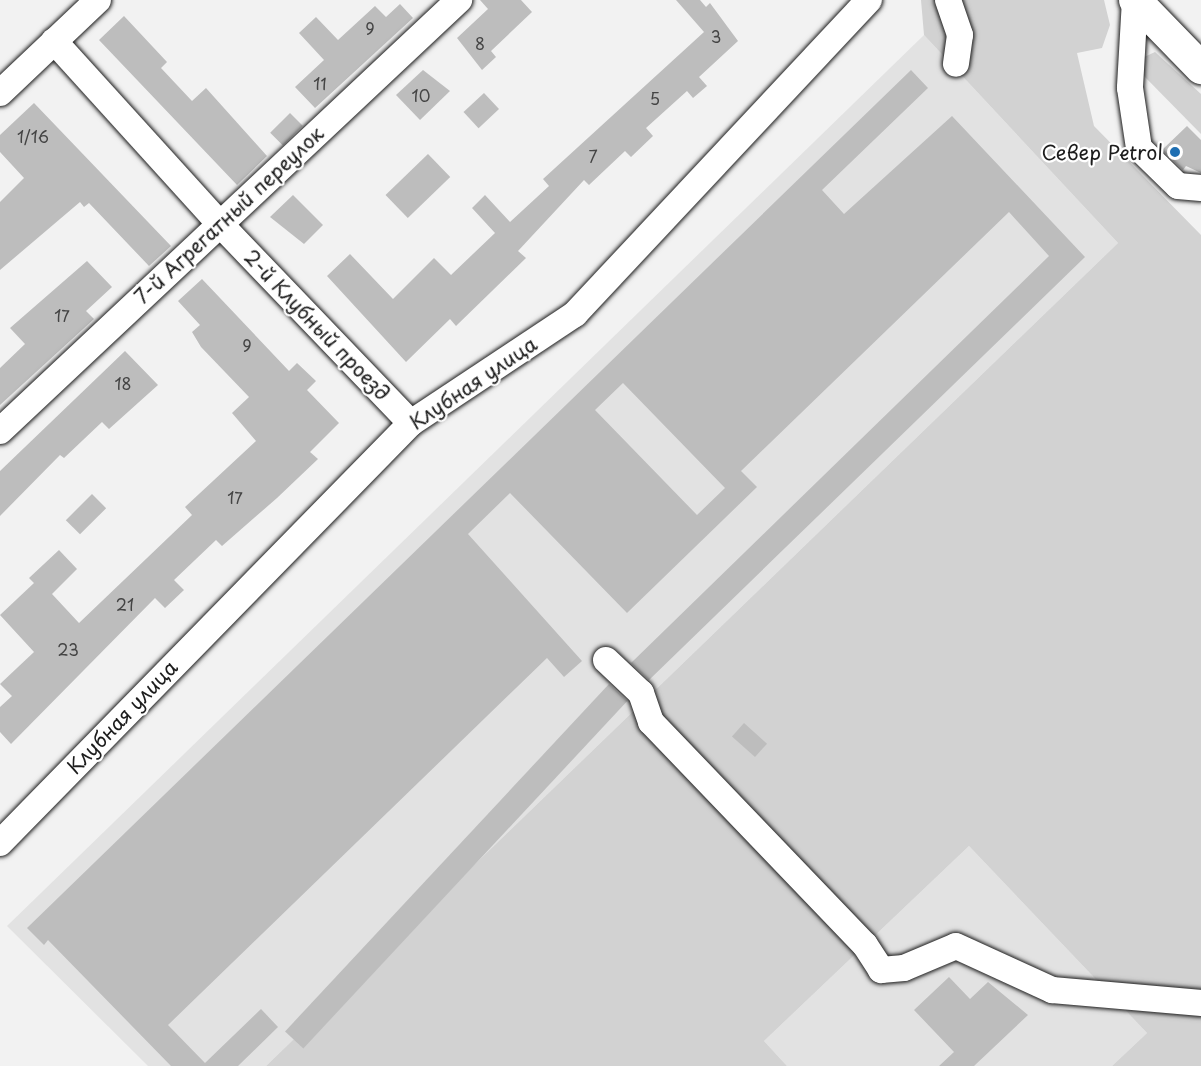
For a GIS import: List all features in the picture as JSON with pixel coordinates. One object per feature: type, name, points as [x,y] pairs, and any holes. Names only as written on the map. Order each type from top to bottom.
[{"type":"main road","points":[[1135,0],[1201,68]]},
{"type":"street","points":[[0,93],[98,0]]},
{"type":"street","name":"7-й Агрегатный переулок","points":[[0,431],[459,0]]},
{"type":"street","name":"Клубная улица","points":[[0,843],[411,423],[575,314],[869,0]]},
{"type":"street","points":[[948,0],[960,35],[956,64]]},
{"type":"street","points":[[1135,0],[1130,88],[1138,148],[1178,186],[1201,188]]},
{"type":"street","name":"2-й Клубный проезд","points":[[54,41],[220,224],[411,423]]},
{"type":"street","points":[[606,660],[641,693],[651,722],[865,945],[881,970],[904,968],[956,946],[1052,990],[1201,1003]]},
{"type":"shaded area","points":[[921,0],[1104,0],[1110,25],[1102,48],[1077,53],[1094,126],[1201,235],[1201,1066],[1112,1066],[1147,1033],[969,846],[764,1041],[787,1066],[266,1066],[1118,243],[924,35]]},
{"type":"shaded area","points":[[924,35],[1118,243],[266,1066],[148,1066],[7,926]]},
{"type":"shaded area","points":[[1155,52],[1201,94],[1201,134],[1142,74],[1142,58]]},
{"type":"shaded area","points":[[969,846],[1147,1033],[1112,1066],[787,1066],[764,1041]]},
{"type":"building","points":[[480,0],[521,0],[532,12],[491,51],[496,57],[482,70],[457,38],[488,9]]},
{"type":"building","points":[[676,0],[700,0],[706,7],[710,3],[738,41],[699,77],[707,86],[693,98],[687,91],[646,128],[653,136],[631,157],[625,151],[589,185],[584,180],[518,251],[526,258],[456,326],[450,319],[406,362],[327,276],[350,254],[393,299],[434,258],[451,275],[495,233],[472,208],[485,195],[510,222],[549,186],[543,179],[704,32]]},
{"type":"building","points":[[400,4],[413,18],[315,108],[295,87],[324,60],[299,33],[316,17],[338,40],[375,6],[386,17]]},
{"type":"building","points":[[124,16],[167,62],[161,68],[192,101],[206,88],[267,156],[237,185],[99,40]]},
{"type":"building","points":[[423,70],[450,91],[420,120],[396,95]]},
{"type":"building","points":[[911,70],[928,88],[822,190],[844,214],[952,116],[1085,257],[649,680],[631,663],[1049,256],[1009,212],[741,471],[757,487],[627,613],[510,493],[468,534],[582,661],[564,677],[547,658],[168,1025],[205,1063],[261,1009],[278,1027],[238,1066],[171,1066],[48,940],[44,945],[27,928]],"holes":[[[623,383],[725,488],[697,515],[595,410]]]},
{"type":"building","points":[[484,93],[499,109],[479,128],[464,112]]},
{"type":"building","points":[[34,103],[171,246],[149,266],[89,203],[84,207],[80,202],[0,270],[0,202],[24,178],[0,152],[0,135]]},
{"type":"building","points":[[290,113],[303,126],[283,146],[270,133]]},
{"type":"building","points":[[1187,126],[1201,140],[1201,173],[1186,166],[1183,170],[1162,150]]},
{"type":"building","points":[[428,154],[450,177],[408,218],[386,195]]},
{"type":"building","points":[[293,195],[323,225],[304,244],[270,217]]},
{"type":"building","points":[[87,261],[112,287],[86,311],[94,319],[0,405],[0,368],[25,344],[10,328]]},
{"type":"building","points":[[202,279],[289,371],[297,363],[316,381],[307,390],[339,423],[310,452],[318,459],[222,546],[216,540],[174,580],[184,590],[165,608],[155,598],[11,744],[0,732],[0,707],[12,696],[0,684],[34,652],[0,615],[34,583],[29,578],[59,550],[77,569],[52,594],[79,623],[192,515],[185,507],[256,441],[232,413],[249,397],[201,347],[192,332],[200,325],[178,301]]},
{"type":"building","points":[[125,351],[158,385],[109,429],[102,422],[64,458],[60,455],[0,516],[0,471]]},
{"type":"building","points":[[92,494],[106,508],[80,534],[66,520]]},
{"type":"building","points":[[609,684],[627,701],[303,1048],[285,1031]]},
{"type":"building","points":[[744,723],[767,744],[755,757],[732,736]]},
{"type":"building","points":[[949,977],[970,999],[988,982],[1028,1015],[974,1066],[939,1066],[954,1052],[914,1010]]},
{"type":"place","name":"Север Petrol","points":[[1175,152]]}]
